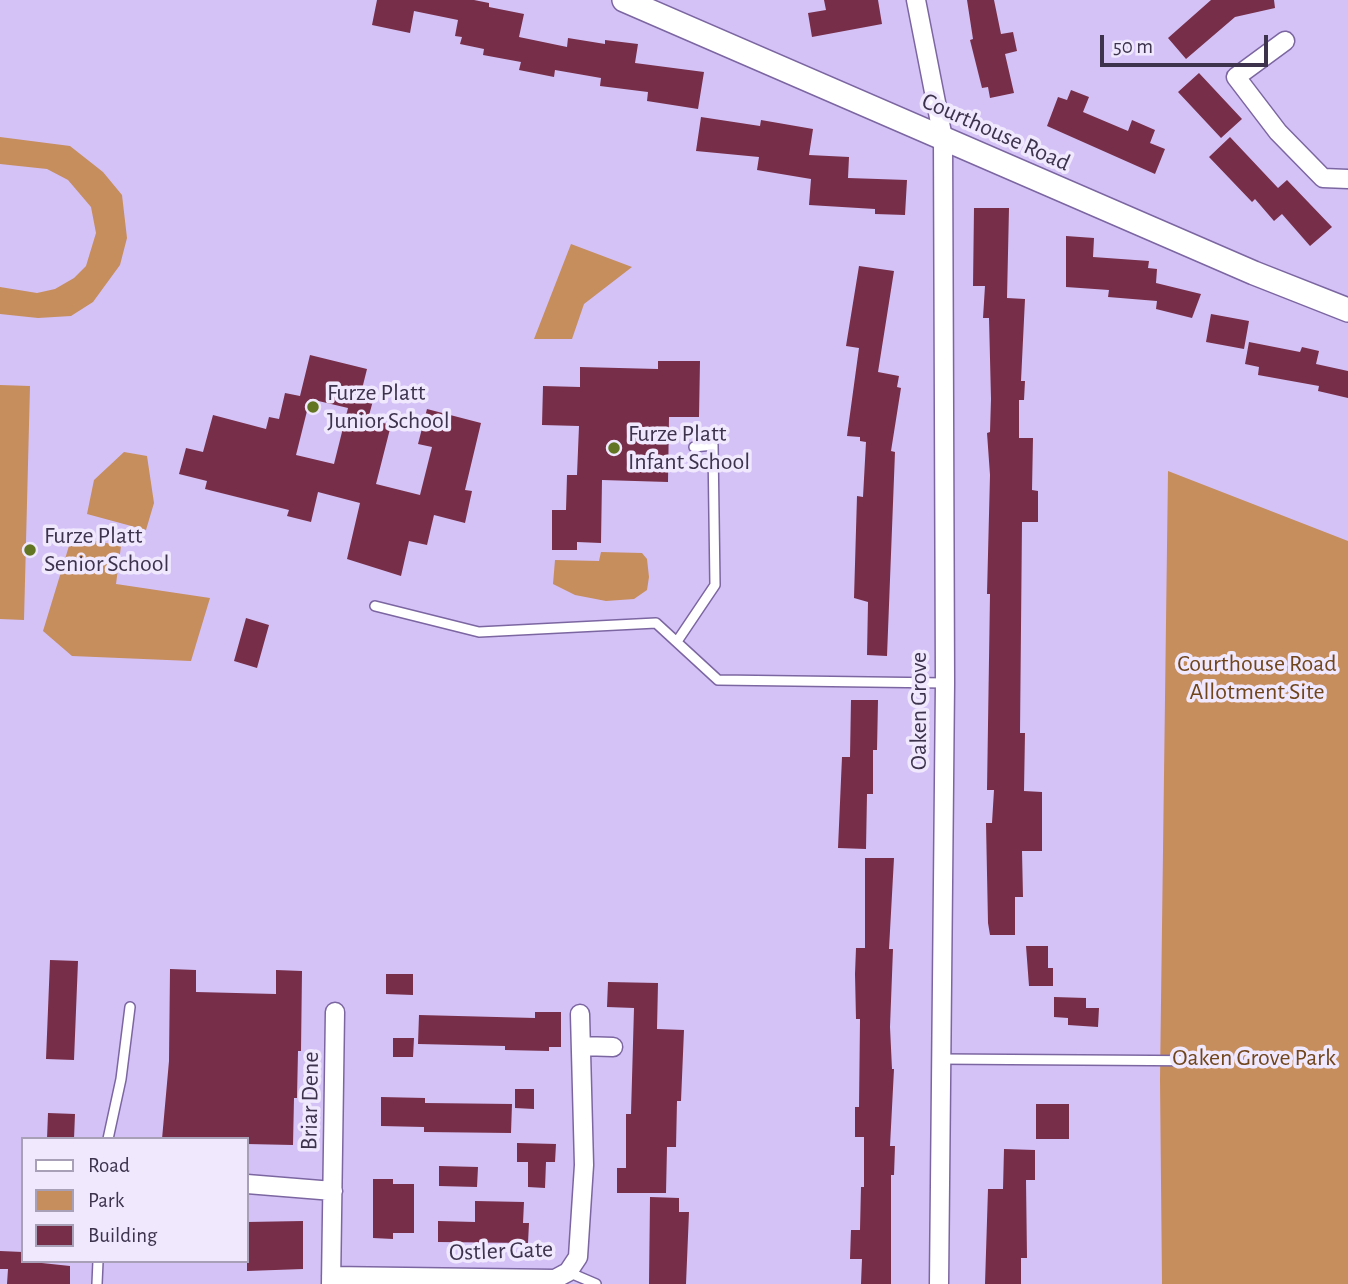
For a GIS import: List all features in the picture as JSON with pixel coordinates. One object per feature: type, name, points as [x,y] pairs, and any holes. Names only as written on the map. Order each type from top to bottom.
[{"type":"street","name":"Courthouse Road","points":[[624,0],[1348,310]]},
{"type":"street","name":"Oaken Grove","points":[[916,0],[943,138],[944,683],[939,1284]]},
{"type":"street","points":[[1285,41],[1236,77],[1278,132],[1323,178],[1348,179]]},
{"type":"street","name":"Briar Dene","points":[[331,1280],[335,1012]]},
{"type":"street","name":"Ostler Gate","points":[[331,1280],[555,1279],[568,1272],[578,1257],[584,1165],[580,1014]]},
{"type":"street","points":[[580,1046],[613,1047]]},
{"type":"street","points":[[248,1184],[333,1191]]},
{"type":"lane","points":[[678,640],[715,585],[713,445],[694,447]]},
{"type":"lane","points":[[375,606],[479,632],[656,623],[678,640],[718,680],[944,683]]},
{"type":"lane","points":[[108,1137],[121,1079],[130,1007]]},
{"type":"lane","points":[[940,1059],[1222,1061]]},
{"type":"lane","points":[[97,1284],[98,1263]]},
{"type":"lane","points":[[568,1272],[596,1284]]},
{"type":"green space","points":[[0,137],[70,146],[103,172],[122,195],[127,238],[120,265],[93,302],[71,316],[38,318],[0,314],[0,287],[37,293],[55,289],[74,278],[86,266],[96,233],[91,207],[68,180],[47,169],[0,164]]},
{"type":"green space","points":[[571,244],[632,267],[584,304],[572,339],[534,339]]},
{"type":"green space","points":[[0,385],[30,386],[24,620],[0,619]]},
{"type":"green space","points":[[124,452],[147,456],[154,503],[146,530],[87,514],[94,480]]},
{"type":"green space","points":[[1168,471],[1348,541],[1348,1284],[1162,1284],[1160,1079]]},
{"type":"green space","points":[[72,536],[121,546],[116,584],[210,598],[191,661],[72,656],[43,631]]},
{"type":"green space","points":[[601,552],[642,553],[647,559],[647,590],[634,599],[606,601],[575,595],[553,584],[555,560],[599,561]]},
{"type":"building","points":[[377,0],[474,0],[489,3],[489,7],[524,14],[519,37],[567,47],[568,38],[605,44],[605,40],[638,44],[635,63],[704,72],[698,109],[647,101],[648,92],[600,86],[601,78],[555,70],[554,77],[519,70],[521,62],[483,55],[484,49],[460,44],[462,37],[455,36],[458,20],[414,11],[410,33],[372,25]]},
{"type":"building","points":[[824,0],[878,0],[882,24],[812,37],[808,13],[826,10]]},
{"type":"building","points":[[967,0],[994,0],[1001,34],[1013,32],[1017,51],[1005,54],[1014,93],[990,98],[988,87],[982,88],[970,40],[973,39]]},
{"type":"building","points":[[1211,0],[1274,0],[1275,8],[1235,17],[1186,59],[1168,38]]},
{"type":"building","points":[[1199,73],[1242,119],[1221,138],[1178,92]]},
{"type":"building","points":[[1071,90],[1089,97],[1083,112],[1128,131],[1132,120],[1155,130],[1150,143],[1165,149],[1155,174],[1047,126],[1058,97],[1067,100]]},
{"type":"building","points":[[701,117],[760,126],[761,120],[813,129],[809,155],[849,157],[848,178],[907,180],[905,215],[875,214],[875,209],[809,205],[811,179],[757,170],[759,157],[696,151]]},
{"type":"building","points":[[1230,137],[1278,188],[1287,180],[1332,227],[1310,246],[1282,214],[1274,221],[1255,199],[1252,202],[1209,157]]},
{"type":"building","points":[[974,208],[1009,208],[1007,298],[1025,299],[1021,381],[1025,381],[1024,400],[1019,400],[1019,438],[1033,438],[1032,490],[1038,491],[1038,522],[1022,522],[1020,733],[1025,733],[1024,791],[1042,792],[1042,851],[1022,851],[1023,897],[1015,897],[1015,935],[990,935],[988,923],[986,823],[992,823],[994,790],[987,790],[990,475],[987,433],[990,432],[991,399],[989,318],[983,318],[985,286],[973,286]]},
{"type":"building","points":[[1066,236],[1094,238],[1093,257],[1149,261],[1148,268],[1157,269],[1156,283],[1201,294],[1192,318],[1156,309],[1157,301],[1108,297],[1109,290],[1066,287]]},
{"type":"building","points":[[859,266],[894,271],[878,372],[899,376],[897,387],[901,388],[891,451],[895,452],[887,656],[867,655],[868,602],[854,598],[857,496],[863,497],[866,442],[860,441],[860,437],[847,436],[859,348],[846,346]]},
{"type":"building","points":[[1211,314],[1249,321],[1244,349],[1206,342]]},
{"type":"building","points":[[1249,342],[1300,352],[1302,347],[1319,351],[1316,364],[1348,371],[1348,398],[1318,391],[1319,386],[1258,375],[1259,367],[1245,364]]},
{"type":"building","points":[[310,355],[367,369],[361,393],[374,397],[368,419],[391,425],[376,484],[420,495],[432,447],[418,444],[427,409],[481,423],[465,490],[472,491],[465,523],[434,515],[427,545],[409,541],[401,576],[347,559],[360,503],[318,492],[311,522],[287,516],[289,510],[205,489],[207,481],[179,474],[186,448],[203,452],[213,415],[266,429],[269,417],[279,419],[285,393],[300,396]],"holes":[[[310,399],[348,408],[334,464],[296,455]]]},
{"type":"building","points":[[658,361],[700,361],[699,417],[669,417],[668,482],[602,480],[601,543],[577,542],[577,550],[552,550],[552,510],[566,510],[567,475],[577,475],[579,426],[542,425],[543,386],[580,387],[580,367],[658,369]]},
{"type":"building","points":[[246,618],[269,625],[257,668],[234,661]]},
{"type":"building","points":[[851,700],[878,700],[877,750],[873,750],[873,794],[867,794],[866,849],[838,848],[842,757],[850,757]]},
{"type":"building","points":[[865,858],[894,858],[889,949],[893,949],[890,1027],[894,1069],[890,1146],[895,1146],[894,1175],[891,1175],[891,1284],[861,1284],[862,1259],[850,1259],[851,1230],[860,1230],[861,1187],[864,1187],[864,1137],[855,1137],[855,1107],[859,1107],[860,1019],[856,1019],[855,974],[856,948],[865,948]]},
{"type":"building","points":[[1026,946],[1048,946],[1048,968],[1053,968],[1053,986],[1029,986]]},
{"type":"building","points":[[50,960],[78,961],[74,1060],[46,1059]]},
{"type":"building","points":[[170,969],[196,970],[196,992],[276,994],[276,970],[302,971],[301,1051],[298,1051],[297,1098],[294,1098],[293,1145],[248,1144],[248,1137],[162,1137],[169,1061]]},
{"type":"building","points":[[386,974],[413,974],[413,995],[386,994]]},
{"type":"building","points":[[608,982],[658,983],[657,1029],[684,1030],[681,1101],[677,1101],[676,1147],[667,1147],[666,1193],[617,1193],[617,1168],[626,1168],[626,1114],[631,1114],[634,1008],[607,1007]]},
{"type":"building","points":[[1054,997],[1086,998],[1086,1008],[1099,1008],[1098,1027],[1068,1025],[1068,1018],[1054,1017]]},
{"type":"building","points":[[535,1012],[561,1012],[561,1047],[549,1047],[549,1051],[505,1050],[505,1046],[418,1044],[419,1015],[535,1018]]},
{"type":"building","points":[[393,1038],[414,1038],[413,1057],[393,1057]]},
{"type":"building","points":[[515,1089],[534,1089],[534,1109],[515,1108]]},
{"type":"building","points":[[381,1097],[425,1098],[425,1103],[512,1104],[511,1133],[424,1132],[424,1127],[381,1126]]},
{"type":"building","points":[[1036,1104],[1069,1104],[1069,1139],[1036,1139]]},
{"type":"building","points":[[48,1113],[75,1114],[74,1137],[47,1137]]},
{"type":"building","points":[[517,1143],[556,1144],[555,1162],[546,1162],[545,1188],[528,1187],[528,1162],[517,1162]]},
{"type":"building","points":[[1004,1149],[1035,1150],[1035,1180],[1026,1180],[1027,1258],[1021,1258],[1021,1284],[985,1284],[988,1189],[1003,1189]]},
{"type":"building","points":[[439,1166],[478,1167],[477,1187],[439,1186]]},
{"type":"building","points":[[373,1179],[393,1179],[393,1184],[414,1184],[414,1233],[393,1233],[393,1239],[373,1238]]},
{"type":"building","points":[[650,1197],[679,1198],[679,1212],[689,1212],[686,1284],[649,1284]]},
{"type":"building","points":[[475,1201],[524,1202],[523,1223],[529,1223],[528,1243],[438,1242],[438,1221],[475,1222]]},
{"type":"building","points":[[303,1221],[303,1269],[247,1271],[248,1222]]},
{"type":"building","points":[[0,1251],[21,1252],[21,1263],[70,1266],[70,1284],[7,1284],[8,1269],[0,1269]]},
{"type":"place","name":"Furze Platt Junior School","points":[[313,407]]},
{"type":"place","name":"Furze Platt Infant School","points":[[614,448]]},
{"type":"place","name":"Furze Platt Senior School","points":[[30,550]]},
{"type":"park label","name":"Courthouse Road Allotment Site","points":[[1257,678]]},
{"type":"park label","name":"Oaken Grove Park","points":[[1254,1058]]}]
